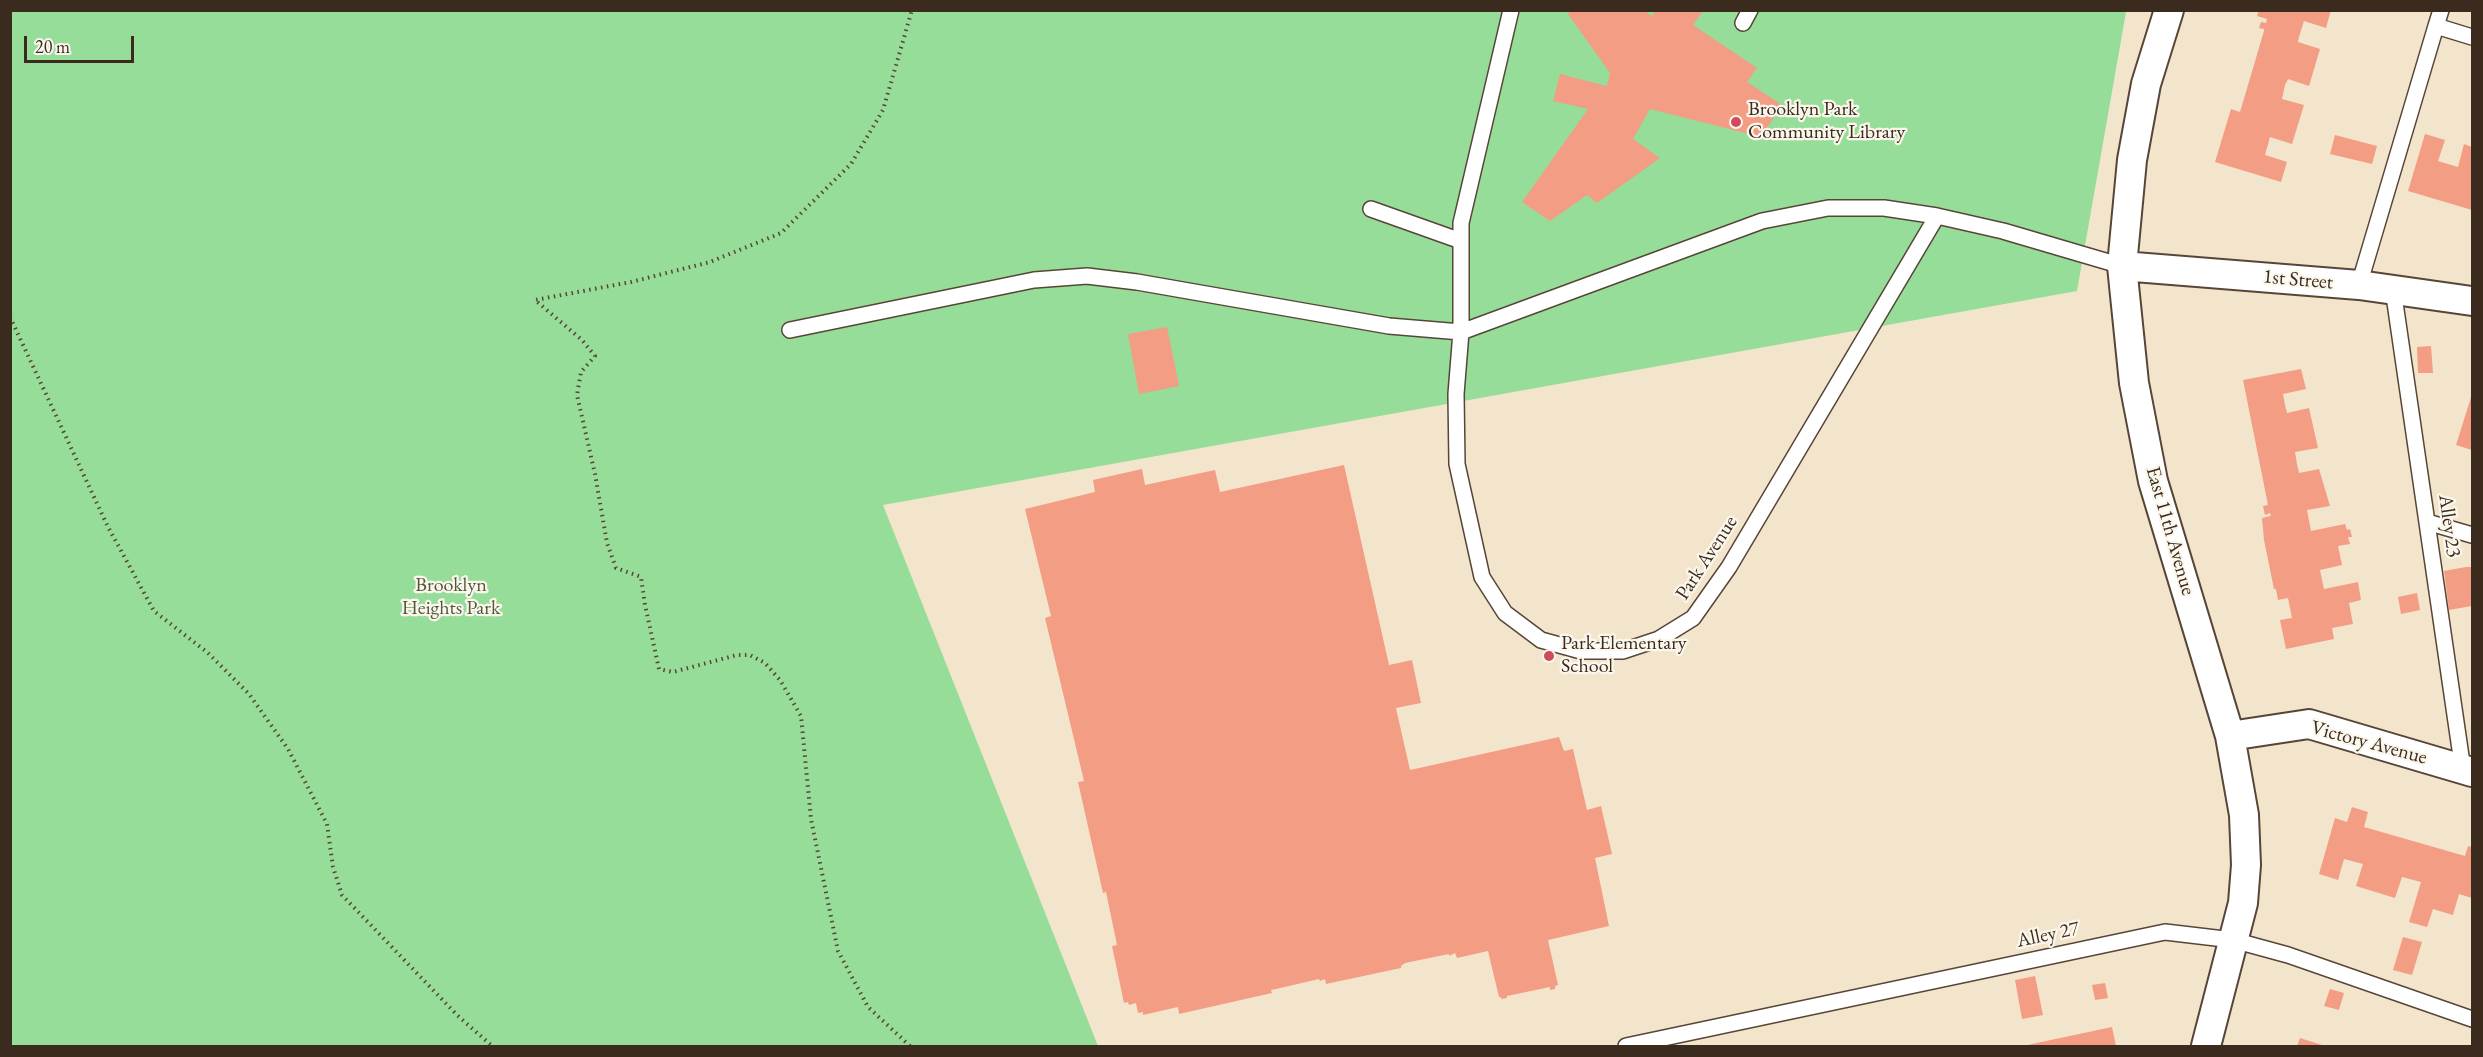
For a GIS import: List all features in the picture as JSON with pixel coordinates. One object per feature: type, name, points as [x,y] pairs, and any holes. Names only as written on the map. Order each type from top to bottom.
[{"type":"street","name":"East 11th Avenue","points":[[2169,10],[2146,84],[2132,160],[2122,266],[2134,383],[2153,481],[2229,736],[2244,815],[2246,865],[2243,903],[2206,1047]]},
{"type":"street","name":"1st Street","points":[[2122,266],[2359,285],[2472,301]]},
{"type":"street","name":"Victory Avenue","points":[[2229,736],[2309,724],[2468,771]]},
{"type":"lane","name":"Park Avenue","points":[[1511,10],[1461,223],[1461,332],[1456,394],[1457,464],[1482,577],[1505,613],[1541,640],[1581,651],[1623,651],[1659,639],[1694,618],[1729,567],[1938,216]]},
{"type":"lane","points":[[2359,285],[2441,10]]},
{"type":"lane","points":[[2436,26],[2472,37]]},
{"type":"lane","points":[[790,330],[1034,280],[1087,276],[1137,282],[1389,326],[1461,332],[1762,222],[1828,208],[1884,208],[1938,216],[2002,231],[2122,266]]},
{"type":"lane","points":[[1371,209],[1461,241]]},
{"type":"lane","name":"Alley 23","points":[[2393,289],[2427,522],[2468,771]]},
{"type":"lane","points":[[2427,522],[2472,535]]},
{"type":"lane","name":"Alley 27","points":[[1626,1047],[2165,932],[2233,940],[2288,955],[2472,1019]]},
{"type":"path","points":[[910,1047],[868,1006],[838,951],[811,819],[801,716],[780,680],[765,663],[750,655],[737,655],[673,672],[659,669],[641,577],[616,568],[607,543],[595,474],[577,395],[581,372],[595,356],[582,340],[535,300],[631,282],[710,262],[781,233],[851,164],[883,110],[912,10]]},
{"type":"path","points":[[10,317],[108,527],[154,611],[208,653],[249,694],[288,749],[327,824],[333,867],[342,895],[457,1015],[492,1047]]},
{"type":"green space","name":"Brooklyn Heights Park","points":[[2118,10],[2126,12],[2077,291],[883,505],[1098,1046],[11,1046],[10,11]]},
{"type":"building","name":"Brooklyn Park Community Library","points":[[1570,10],[1644,10],[1652,16],[1656,10],[1704,10],[1693,25],[1757,68],[1747,82],[1782,105],[1761,137],[1650,109],[1633,139],[1660,158],[1597,203],[1587,195],[1550,221],[1522,202],[1588,109],[1553,101],[1560,74],[1607,86],[1610,73],[1568,14]]},
{"type":"building","points":[[2259,10],[2331,10],[2326,28],[2304,21],[2299,37],[2298,42],[2320,49],[2309,86],[2288,79],[2285,85],[2282,99],[2304,105],[2292,144],[2270,137],[2265,155],[2287,162],[2281,182],[2215,162],[2231,109],[2240,112],[2264,31],[2259,28],[2261,22],[2266,23],[2267,19],[2257,16]]},
{"type":"building","points":[[2425,134],[2445,140],[2438,161],[2458,167],[2464,144],[2472,147],[2472,210],[2408,191]]},
{"type":"building","points":[[2335,135],[2377,146],[2372,164],[2330,154]]},
{"type":"building","points":[[1167,327],[1179,386],[1139,394],[1128,334]]},
{"type":"building","points":[[2431,346],[2433,373],[2418,373],[2417,347]]},
{"type":"building","points":[[2301,369],[2306,389],[2283,394],[2285,405],[2287,413],[2309,408],[2318,448],[2295,452],[2297,464],[2299,473],[2319,469],[2330,506],[2307,510],[2311,531],[2345,524],[2347,530],[2350,529],[2352,537],[2348,537],[2350,544],[2338,546],[2342,565],[2320,570],[2324,589],[2358,582],[2361,600],[2349,603],[2353,624],[2332,628],[2334,639],[2286,649],[2280,620],[2292,618],[2288,598],[2278,600],[2276,589],[2274,589],[2262,518],[2271,516],[2270,513],[2265,515],[2263,506],[2268,505],[2243,380]]},
{"type":"building","points":[[2472,394],[2472,450],[2456,445]]},
{"type":"building","points":[[1344,465],[1389,665],[1412,660],[1421,703],[1396,708],[1410,770],[1559,737],[1564,751],[1573,749],[1587,810],[1601,806],[1612,854],[1595,858],[1609,926],[1548,940],[1558,985],[1555,989],[1550,990],[1550,987],[1501,999],[1488,951],[1457,958],[1455,953],[1405,963],[1401,968],[1326,984],[1325,979],[1320,981],[1319,979],[1271,990],[1272,993],[1179,1014],[1178,1007],[1143,1015],[1143,1012],[1138,1013],[1136,1003],[1129,1005],[1128,1002],[1124,1003],[1112,946],[1117,945],[1078,782],[1084,781],[1045,618],[1051,616],[1025,509],[1095,492],[1093,480],[1142,469],[1145,485],[1215,470],[1220,492]]},
{"type":"building","points":[[2472,567],[2472,606],[2449,610],[2444,571]]},
{"type":"building","points":[[2417,593],[2420,610],[2401,614],[2398,597]]},
{"type":"building","points":[[2352,807],[2368,812],[2364,827],[2465,856],[2468,846],[2472,847],[2472,898],[2459,894],[2453,915],[2433,909],[2427,927],[2409,922],[2421,882],[2402,877],[2395,898],[2356,886],[2363,864],[2344,859],[2338,880],[2319,874],[2335,818],[2347,822]]},
{"type":"building","points":[[2403,937],[2422,942],[2412,975],[2393,970]]},
{"type":"building","points":[[2035,976],[2043,1015],[2022,1019],[2015,980]]},
{"type":"building","points":[[2105,983],[2108,998],[2095,1000],[2092,985]]},
{"type":"building","points":[[2330,989],[2344,993],[2339,1010],[2324,1006]]},
{"type":"building","points":[[2112,1027],[2116,1046],[2024,1046],[2032,1044]]},
{"type":"building","points":[[2300,1038],[2325,1046],[2297,1046]]},
{"type":"place","name":"Brooklyn Park Community Library","points":[[1736,122]]},
{"type":"place","name":"Park Elementary School","points":[[1549,656]]}]
